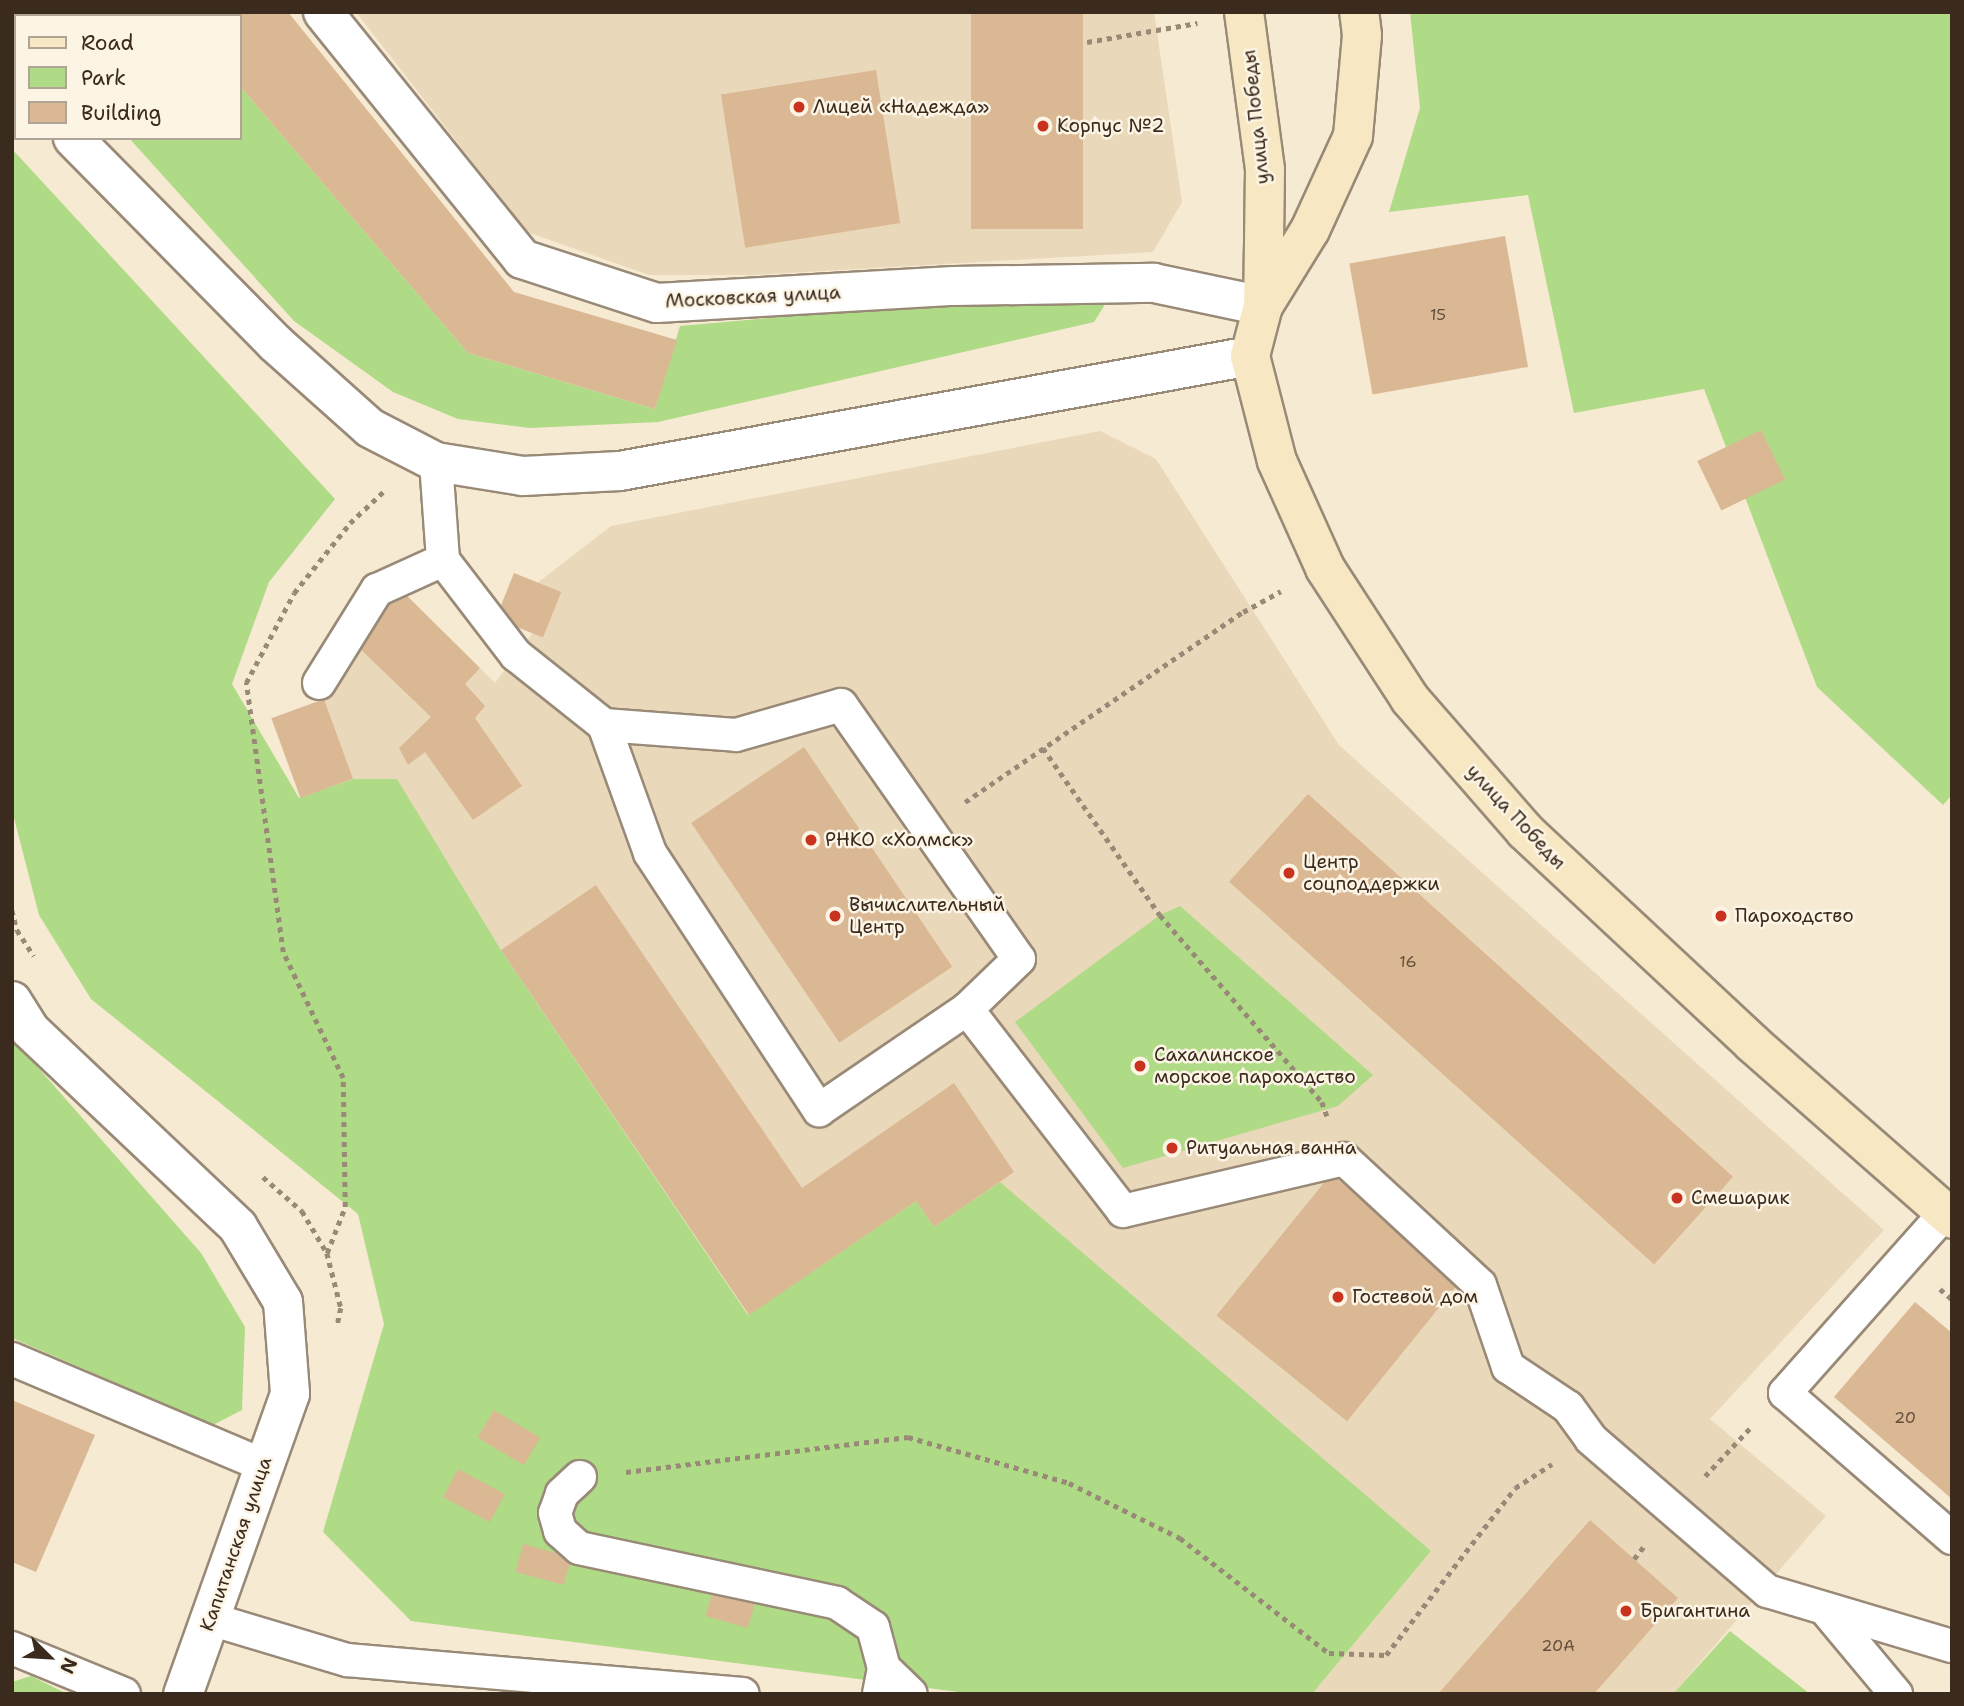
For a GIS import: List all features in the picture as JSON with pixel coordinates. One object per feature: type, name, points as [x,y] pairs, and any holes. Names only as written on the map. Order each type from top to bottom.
[{"type":"main road","name":"улица Победы","points":[[1244,12],[1265,170],[1263,306],[1250,356],[1277,461],[1325,568],[1410,699],[1525,831],[1752,1043],[1948,1216]]},
{"type":"main road","name":"улица Победы","points":[[1263,306],[1310,230],[1353,136],[1362,35],[1359,12]]},
{"type":"street","name":"Московская улица","points":[[323,12],[522,259],[657,303],[954,286],[1154,283],[1263,306]]},
{"type":"street","points":[[75,140],[285,352],[370,428],[436,462],[523,476],[620,471],[1250,356]]},
{"type":"street","name":"Капитанская улица","points":[[12,1002],[30,1030],[238,1227],[284,1302],[290,1394],[183,1694]]},
{"type":"lane","points":[[436,462],[436,497],[443,560],[516,655],[604,725],[650,853],[818,1110],[967,1009],[1019,959],[841,705],[736,735],[604,725]]},
{"type":"lane","points":[[319,683],[377,590],[443,560]]},
{"type":"lane","points":[[967,1009],[1123,1210],[1344,1159],[1480,1285],[1508,1367],[1569,1407],[1591,1439],[1767,1591],[1952,1646]]},
{"type":"lane","points":[[1948,1216],[1785,1393],[1952,1538]]},
{"type":"lane","points":[[12,1359],[263,1465]]},
{"type":"lane","points":[[580,1477],[562,1494],[555,1513],[560,1531],[579,1548],[837,1602],[873,1627],[882,1681],[911,1694]]},
{"type":"lane","points":[[1825,1609],[1896,1694]]},
{"type":"lane","points":[[210,1619],[346,1660],[743,1694]]},
{"type":"lane","points":[[12,1648],[124,1694]]},
{"type":"path","points":[[1087,42],[1193,23]]},
{"type":"path","points":[[327,1253],[345,1207],[343,1077],[283,952],[246,683],[294,593],[350,523],[386,489]]},
{"type":"path","points":[[992,783],[1243,612]]},
{"type":"path","points":[[1043,748],[1160,915],[1322,1102],[1344,1159]]},
{"type":"path","points":[[1711,1469],[1785,1393]]},
{"type":"path","points":[[580,1477],[908,1437],[1069,1483],[1180,1538],[1329,1653],[1386,1655],[1515,1489],[1591,1439]]},
{"type":"shaded area","name":"Лицей «Надежда»","points":[[356,12],[1154,12],[1182,202],[1153,252],[754,275],[649,275],[527,232]]},
{"type":"shaded area","name":"Сахалинское морское пароходство","points":[[1100,431],[1156,459],[1339,745],[1884,1230],[1710,1419],[1826,1516],[1673,1694],[1312,1694],[1431,1551],[934,1227],[916,1201],[749,1315],[501,950],[397,780],[353,779],[324,699],[354,643],[397,586],[495,683],[540,623],[514,601],[611,526]]},
{"type":"green space","points":[[14,12],[177,12],[177,14]]},
{"type":"green space","points":[[1410,12],[1951,12],[1952,795],[1943,805],[1817,687],[1704,389],[1574,413],[1528,195],[1389,212],[1420,108]]},
{"type":"green space","points":[[242,88],[468,353],[655,409],[680,326],[1090,289],[1101,295],[1104,306],[1094,322],[658,422],[530,428],[458,419],[393,392],[294,321],[131,140],[242,140]]},
{"type":"green space","points":[[12,149],[335,499],[269,582],[232,684],[299,798],[353,779],[397,779],[501,950],[748,1315],[916,1201],[934,1227],[1000,1182],[1431,1551],[1312,1694],[974,1694],[411,1621],[323,1532],[384,1324],[358,1214],[91,999],[39,915],[12,810]]},
{"type":"green space","points":[[1180,906],[1373,1075],[1338,1106],[1123,1168],[1015,1022],[1160,915]]},
{"type":"green space","points":[[12,1038],[201,1253],[245,1327],[242,1410],[213,1425],[12,1338]]},
{"type":"green space","points":[[1730,1631],[1810,1694],[1673,1694]]},
{"type":"green space","points":[[31,1676],[67,1694],[12,1694],[12,1682]]},
{"type":"building","points":[[177,12],[288,12],[514,292],[677,340],[655,409],[468,353],[242,88],[242,14]]},
{"type":"building","name":"Корпус №2","points":[[971,12],[1083,12],[1083,229],[971,229]]},
{"type":"building","points":[[876,70],[900,223],[745,248],[721,95]]},
{"type":"building","points":[[1505,236],[1528,367],[1372,394],[1349,263]]},
{"type":"building","points":[[1761,430],[1785,479],[1721,511],[1697,461]]},
{"type":"building","points":[[514,573],[561,592],[543,638],[496,618]]},
{"type":"building","points":[[397,586],[480,668],[465,684],[485,706],[475,718],[522,786],[473,820],[425,752],[408,765],[399,748],[431,717],[354,643]]},
{"type":"building","points":[[324,699],[353,779],[300,798],[271,718]]},
{"type":"building","name":"Вычислительный Центр","points":[[804,747],[952,967],[839,1043],[691,823]]},
{"type":"building","points":[[1308,794],[1733,1177],[1654,1264],[1229,882]]},
{"type":"building","points":[[596,885],[802,1188],[954,1083],[1014,1172],[934,1227],[916,1201],[749,1315],[501,950]]},
{"type":"building","name":"Гостевой дом","points":[[1331,1174],[1462,1280],[1347,1421],[1216,1315]]},
{"type":"building","points":[[1915,1302],[1952,1333],[1952,1499],[1834,1397]]},
{"type":"building","points":[[12,1400],[95,1435],[36,1572],[12,1562]]},
{"type":"building","points":[[494,1410],[540,1438],[524,1465],[478,1437]]},
{"type":"building","points":[[458,1469],[505,1494],[490,1522],[443,1497]]},
{"type":"building","points":[[1590,1520],[1678,1598],[1594,1694],[1438,1694]]},
{"type":"building","points":[[523,1544],[571,1557],[564,1585],[515,1572]]},
{"type":"building","points":[[713,1590],[755,1602],[748,1628],[706,1616]]},
{"type":"place","name":"Лицей «Надежда»","points":[[799,107]]},
{"type":"place","name":"Корпус №2","points":[[1043,126]]},
{"type":"place","name":"РНКО «Холмск»","points":[[811,840]]},
{"type":"place","name":"Центр соцподдержки","points":[[1289,873]]},
{"type":"place","name":"Вычислительный Центр","points":[[835,916]]},
{"type":"place","name":"Пароходство","points":[[1721,916]]},
{"type":"place","name":"Сахалинское морское пароходство","points":[[1140,1066]]},
{"type":"place","name":"Ритуальная ванна","points":[[1172,1148]]},
{"type":"place","name":"Смешарик","points":[[1677,1198]]},
{"type":"place","name":"Гостевой дом","points":[[1338,1297]]},
{"type":"place","name":"Бригантина","points":[[1626,1611]]}]
